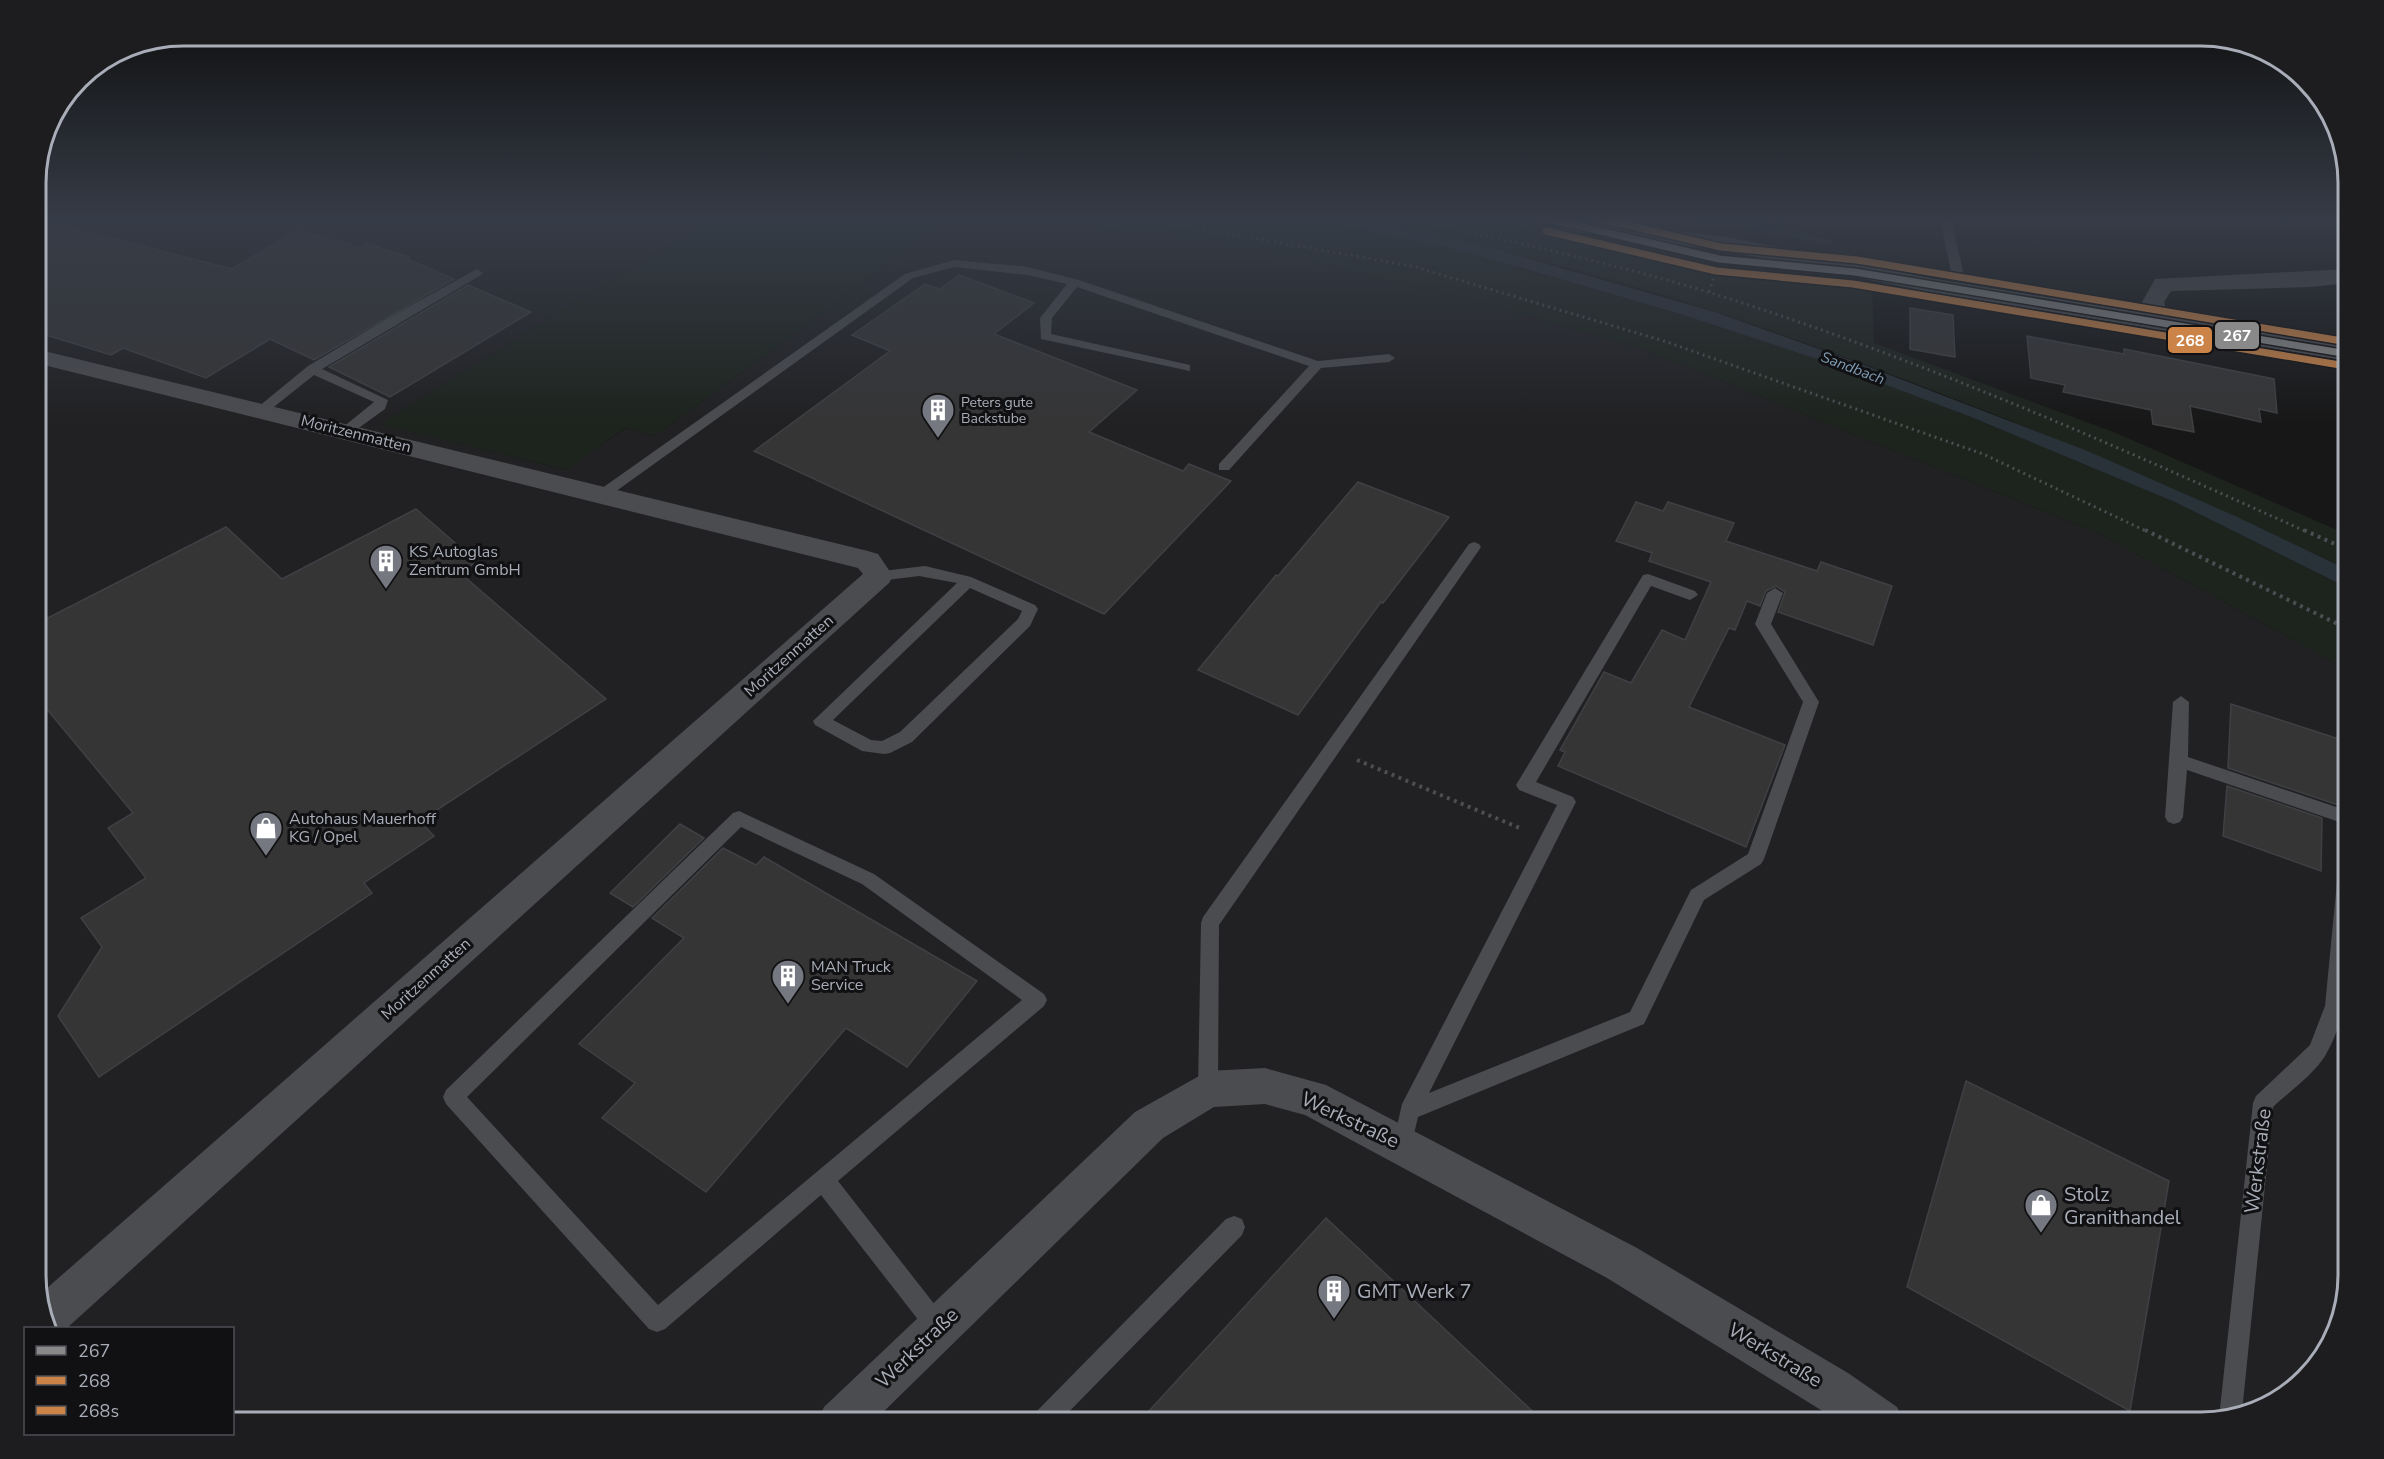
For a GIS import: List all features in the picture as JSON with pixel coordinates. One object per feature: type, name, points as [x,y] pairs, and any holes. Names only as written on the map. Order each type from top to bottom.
[{"type":"street","points":[[1941,287],[2158,325],[2337,352]]},
{"type":"street","points":[[2158,325],[2153,302],[2161,287]]},
{"type":"street","name":"Moritzenmatten","points":[[47,359],[868,561],[879,576],[52,1313]]},
{"type":"street","name":"Werkstraße","points":[[851,1412],[1149,1125],[1208,1089],[1265,1086],[1312,1098],[1406,1128],[1622,1263],[1852,1412]]},
{"type":"lane","points":[[260,411],[289,385],[312,369],[453,287]]},
{"type":"lane","points":[[603,495],[894,287]]},
{"type":"lane","points":[[1071,287],[1046,318],[1045,336],[1186,368]]},
{"type":"lane","points":[[1090,287],[1317,365],[1389,358]]},
{"type":"lane","points":[[1224,467],[1317,365]]},
{"type":"lane","points":[[312,369],[381,400],[380,406],[344,432]]},
{"type":"lane","points":[[1208,1089],[1210,923],[1474,547]]},
{"type":"lane","points":[[879,576],[925,571],[967,582],[988,588],[1030,609],[1025,622],[906,737],[884,748],[868,746],[821,721],[967,582]]},
{"type":"lane","points":[[1406,1128],[1567,802],[1525,785],[1648,579],[1690,595]]},
{"type":"lane","points":[[1406,1128],[1637,1018],[1697,895],[1755,859],[1812,702],[1763,624],[1775,593]]},
{"type":"lane","points":[[2174,817],[2181,702]]},
{"type":"lane","points":[[2178,761],[2338,815]]},
{"type":"lane","points":[[739,818],[868,879],[1037,1000],[823,1180],[657,1321],[453,1097],[739,818]]},
{"type":"lane","name":"Werkstraße","points":[[2231,1409],[2263,1103],[2317,1051],[2335,1006],[2338,976]]},
{"type":"lane","points":[[823,1180],[938,1328]]},
{"type":"lane","points":[[1052,1412],[1234,1227]]},
{"type":"path","points":[[1484,287],[1664,340],[1983,454],[2241,575],[2337,624]]},
{"type":"path","points":[[1689,287],[1846,339],[2094,436],[2337,545]]},
{"type":"path","points":[[1332,749],[1548,840]]},
{"type":"shaded area","points":[[47,287],[599,287],[381,424],[566,470],[626,428],[655,436],[859,287],[1413,287],[1484,304],[1640,348],[2098,533],[2337,664],[2338,1276],[2336,1294],[2327,1328],[2309,1359],[2284,1384],[2253,1402],[2236,1408],[2201,1412],[234,1412],[234,1327],[57,1327],[49,1303],[47,1285]]},
{"type":"shaded area","points":[[599,287],[859,287],[655,436],[625,428],[567,470],[380,424]]},
{"type":"shaded area","points":[[1413,287],[1586,287],[1677,313],[1820,360],[1971,417],[2177,503],[2337,583],[2337,664],[2098,533],[1640,348],[1484,304]]},
{"type":"shaded area","points":[[1635,287],[1872,287],[1874,343],[2116,433],[2337,530],[2337,565],[2193,498],[1957,399],[1797,340]]},
{"type":"water","name":"Sandbach","points":[[1588,287],[1628,287],[1715,312],[1861,364],[2085,450],[2235,516],[2337,565],[2337,583],[2177,503],[1971,417],[1820,360],[1677,313]]},
{"type":"building","points":[[47,287],[440,287],[314,360],[270,339],[206,378],[123,348],[111,355],[47,335]]},
{"type":"building","points":[[464,287],[473,287],[531,312],[390,397],[329,367]]},
{"type":"building","name":"Peters gute Backstube","points":[[921,287],[940,289],[943,287],[991,287],[1034,303],[994,334],[1137,390],[1089,432],[1183,471],[1189,464],[1231,481],[1104,614],[754,451],[890,351],[852,335]]},
{"type":"building","points":[[1910,308],[1953,315],[1955,357],[1910,349]]},
{"type":"building","points":[[2027,336],[2124,354],[2124,349],[2274,379],[2277,413],[2259,409],[2261,422],[2190,406],[2194,432],[2153,424],[2151,410],[2063,392],[2065,385],[2031,378]]},
{"type":"building","points":[[1358,482],[1449,517],[1383,603],[1381,602],[1298,715],[1198,670],[1276,575],[1278,576]]},
{"type":"building","points":[[1636,502],[1663,511],[1668,502],[1734,523],[1726,541],[1817,571],[1821,562],[1892,586],[1873,645],[1778,612],[1785,592],[1776,586],[1766,591],[1760,606],[1747,601],[1735,630],[1729,628],[1689,707],[1785,745],[1746,847],[1558,766],[1565,752],[1560,750],[1604,672],[1631,683],[1662,630],[1685,640],[1711,582],[1649,561],[1652,553],[1616,541]]},
{"type":"building","points":[[416,509],[477,562],[459,572],[606,699],[420,821],[434,836],[364,883],[372,893],[99,1077],[58,1016],[102,947],[81,918],[146,878],[108,828],[133,813],[47,709],[47,618],[226,527],[282,579]]},
{"type":"building","points":[[2231,704],[2338,739],[2338,805],[2228,768]]},
{"type":"building","points":[[2227,786],[2322,818],[2321,871],[2223,836]]},
{"type":"building","points":[[680,824],[704,838],[633,907],[610,893]]},
{"type":"building","name":"MAN Truck Service","points":[[723,848],[756,865],[764,857],[977,981],[907,1067],[846,1028],[706,1192],[602,1118],[635,1083],[579,1044],[684,938],[652,918]]},
{"type":"building","name":"Stolz Granithandel","points":[[1966,1081],[2169,1181],[2130,1411],[1907,1287]]},
{"type":"building","name":"GMT Werk 7","points":[[1326,1218],[1533,1412],[1148,1412]]},
{"type":"transit line","name":"268","points":[[1872,287],[2337,365]]},
{"type":"transit line","name":"267","points":[[1946,287],[2337,352]]},
{"type":"transit line","name":"268s","points":[[2019,287],[2337,340]]},
{"type":"place","name":"Peters gute Backstube","points":[[938,439]]},
{"type":"place","name":"KS Autoglas Zentrum GmbH","points":[[386,590]]},
{"type":"place","name":"Autohaus Mauerhoff KG / Opel","points":[[266,857]]},
{"type":"place","name":"MAN Truck Service","points":[[788,1005]]},
{"type":"place","name":"Stolz Granithandel","points":[[2041,1234]]},
{"type":"place","name":"GMT Werk 7","points":[[1334,1320]]}]
